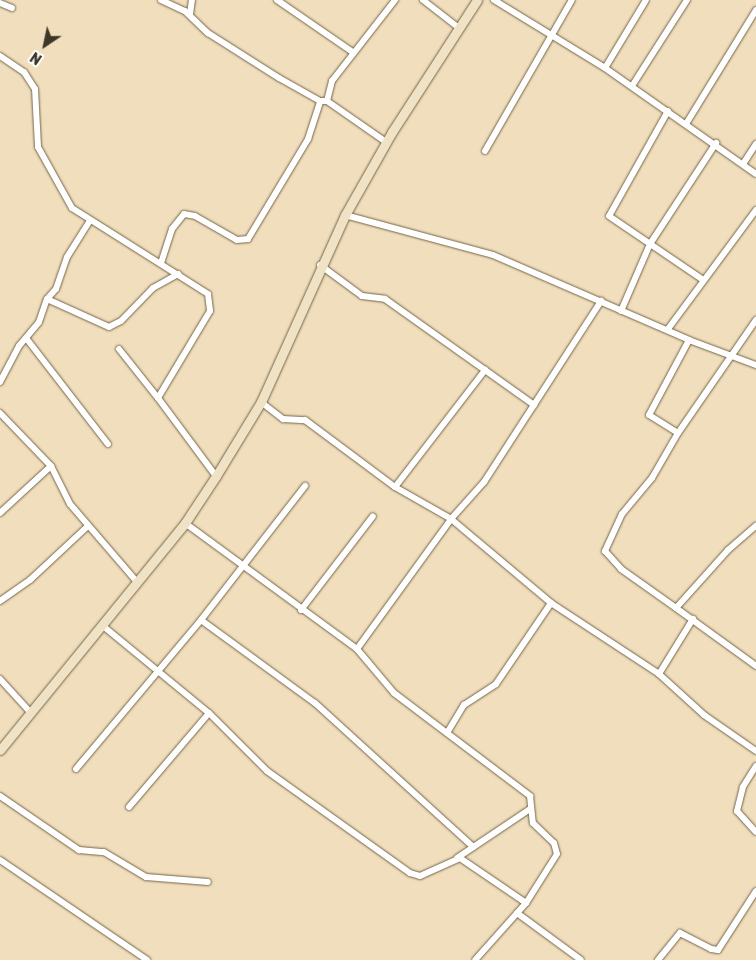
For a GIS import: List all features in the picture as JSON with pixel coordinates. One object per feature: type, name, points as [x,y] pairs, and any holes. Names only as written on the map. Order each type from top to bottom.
[{"type":"street","points":[[161,0],[190,14],[208,33],[323,101],[386,142]]},
{"type":"street","points":[[190,14],[192,0]]},
{"type":"street","points":[[277,0],[354,53]]},
{"type":"street","points":[[161,263],[172,229],[184,214],[195,216],[237,240],[248,239],[308,139],[332,81],[395,0]]},
{"type":"street","points":[[423,0],[459,28]]},
{"type":"street","points":[[0,750],[103,626],[185,523],[216,476],[260,402],[320,265],[345,215],[386,142],[477,0]]},
{"type":"street","points":[[494,0],[605,68],[716,143],[756,174]]},
{"type":"street","points":[[484,151],[572,0]]},
{"type":"street","points":[[605,68],[646,0]]},
{"type":"street","points":[[632,86],[687,0]]},
{"type":"street","points":[[0,3],[12,8]]},
{"type":"street","points":[[686,124],[756,10]]},
{"type":"street","points":[[0,56],[24,72],[35,89],[38,147],[72,208],[89,222],[161,263],[208,294],[212,304],[158,398]]},
{"type":"street","points":[[668,111],[609,216],[703,280]]},
{"type":"street","points":[[621,311],[650,244],[716,143]]},
{"type":"street","points":[[743,164],[756,144]]},
{"type":"street","points":[[668,329],[756,210]]},
{"type":"street","points":[[345,215],[493,255],[621,311],[668,329],[689,340],[756,365]]},
{"type":"street","points":[[0,382],[26,338],[39,322],[47,299],[56,289],[67,256],[89,222]]},
{"type":"street","points":[[320,265],[362,296],[385,299],[534,405]]},
{"type":"street","points":[[47,299],[109,327],[121,321],[153,288],[178,274]]},
{"type":"street","points":[[357,649],[451,519],[484,482],[601,301]]},
{"type":"street","points":[[756,320],[734,357],[678,434],[652,478],[622,514],[605,551],[621,569],[756,666]]},
{"type":"street","points":[[26,338],[108,444]]},
{"type":"street","points":[[678,434],[649,415],[689,340]]},
{"type":"street","points":[[119,349],[216,476]]},
{"type":"street","points":[[395,487],[485,370]]},
{"type":"street","points":[[260,402],[283,419],[306,420],[395,487],[451,519],[551,603],[659,674],[704,715],[756,751]]},
{"type":"street","points":[[0,413],[51,466],[70,504],[137,582]]},
{"type":"street","points":[[0,513],[51,466]]},
{"type":"street","points":[[76,769],[157,669],[201,620],[305,486]]},
{"type":"street","points":[[301,610],[373,516]]},
{"type":"street","points":[[185,523],[301,610],[357,649],[394,693],[526,792],[531,799],[530,809],[533,823],[554,842],[557,854],[526,903],[475,960]]},
{"type":"street","points":[[0,601],[30,580],[88,526]]},
{"type":"street","points":[[676,608],[728,550],[756,526]]},
{"type":"street","points":[[447,733],[464,706],[496,684],[551,603]]},
{"type":"street","points":[[659,674],[693,619]]},
{"type":"street","points":[[201,620],[314,703],[473,847]]},
{"type":"street","points":[[103,626],[209,713],[267,771],[410,873],[420,876],[457,858],[530,809]]},
{"type":"street","points":[[0,679],[30,712]]},
{"type":"street","points":[[129,807],[209,713]]},
{"type":"street","points":[[756,766],[743,787],[737,811],[756,832]]},
{"type":"street","points":[[0,796],[79,850],[104,852],[146,877],[208,882]]},
{"type":"street","points":[[457,858],[464,860],[526,903]]},
{"type":"street","points":[[0,860],[145,959]]},
{"type":"street","points":[[658,960],[680,933],[711,950],[718,950],[756,891]]},
{"type":"street","points":[[516,913],[581,960]]}]
